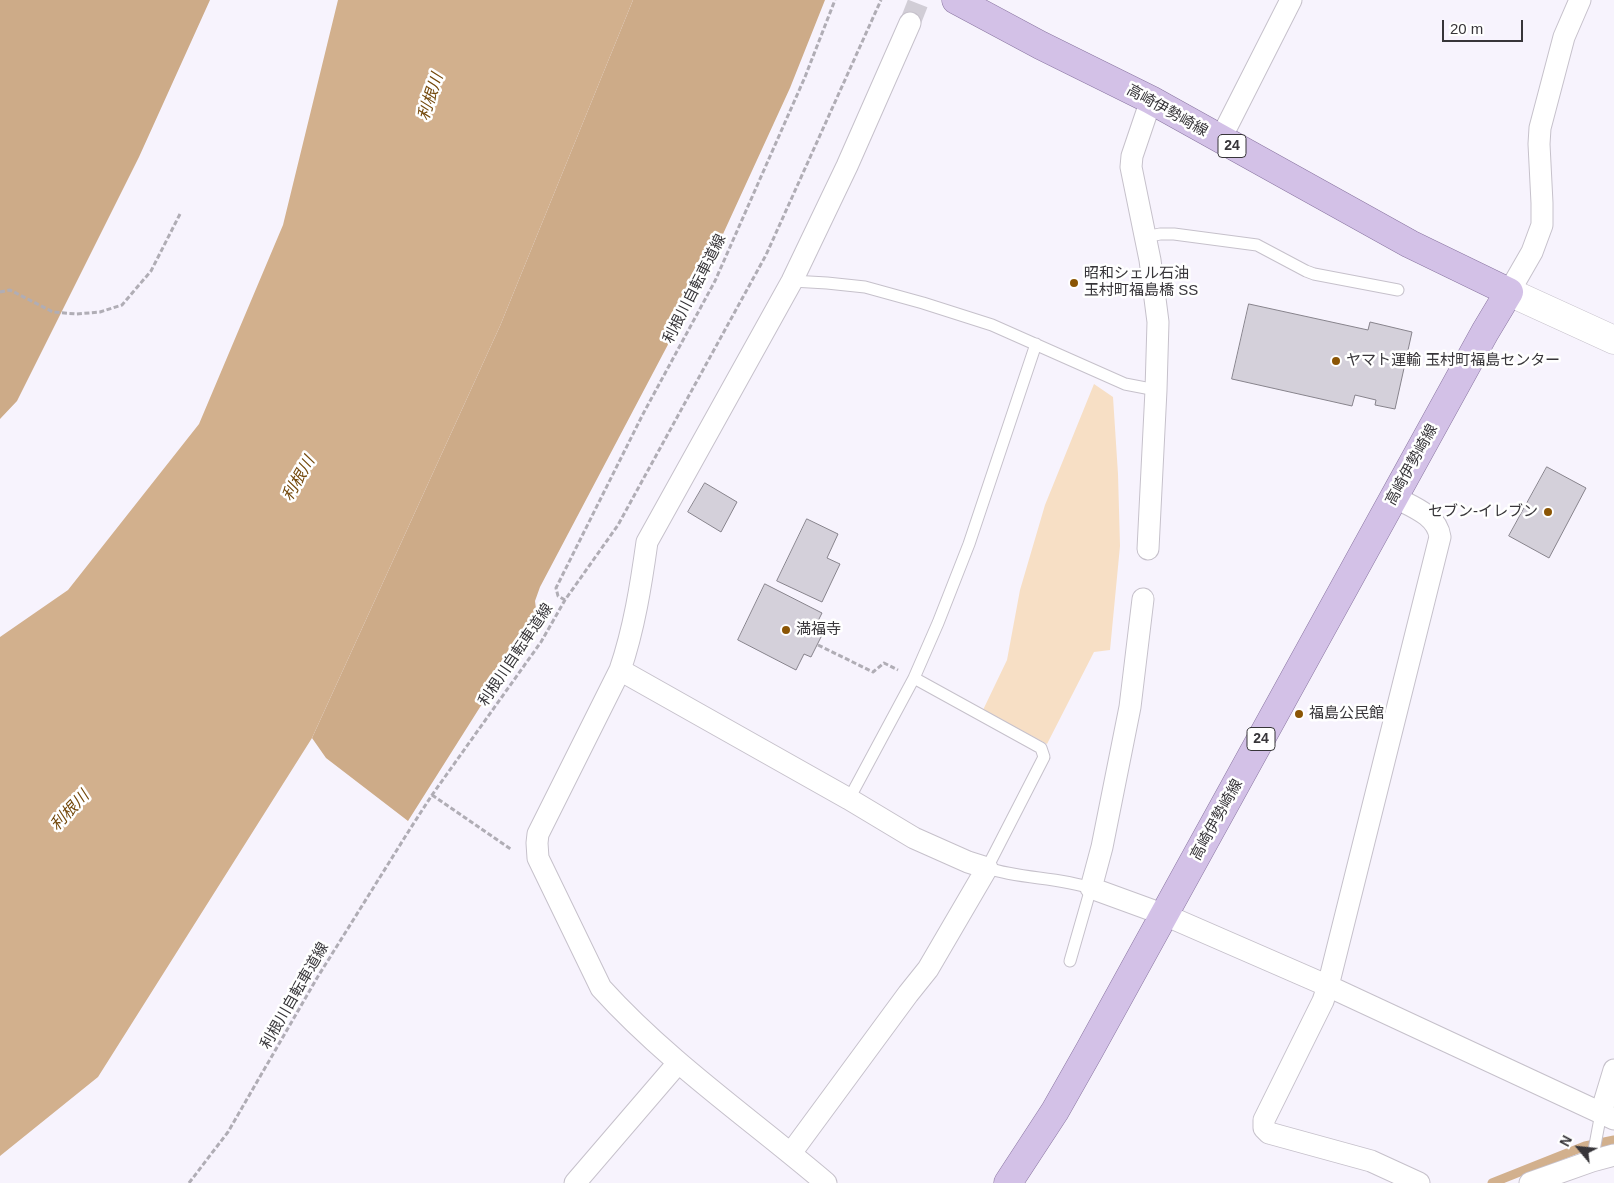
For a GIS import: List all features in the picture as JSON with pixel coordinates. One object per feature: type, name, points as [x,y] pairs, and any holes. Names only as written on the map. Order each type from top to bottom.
[{"type":"main road","name":"高崎伊勢崎線","points":[[956,0],[1040,45],[1151,100],[1220,140],[1417,247],[1509,292],[1480,341],[1055,1111],[1008,1183]]},
{"type":"street","points":[[1220,140],[1291,0]]},
{"type":"street","points":[[1580,0],[1564,38],[1540,128],[1542,225],[1532,252],[1509,292],[1614,340]]},
{"type":"street","points":[[826,1183],[678,1063],[601,988],[538,858],[537,844],[538,834],[620,670],[626,653],[642,580],[647,542],[792,281],[847,166],[910,23]]},
{"type":"street","points":[[1148,549],[1158,322],[1151,268],[1131,167],[1132,156],[1151,100]]},
{"type":"street","points":[[1394,497],[1431,518],[1438,527],[1440,537],[1328,986],[1323,1001],[1264,1120],[1264,1128],[1268,1133],[1371,1161],[1419,1183]]},
{"type":"street","points":[[1143,598],[1130,707],[1102,847],[1091,888],[1164,915],[1328,986],[1607,1116],[1614,1070]]},
{"type":"street","points":[[620,670],[849,799],[914,838],[968,862],[987,868],[928,969],[791,1153]]},
{"type":"street","points":[[576,1183],[678,1063]]},
{"type":"street","points":[[1530,1183],[1614,1155]]},
{"type":"lane","points":[[1145,237],[1174,234],[1257,246],[1314,274],[1398,290]]},
{"type":"lane","points":[[792,281],[865,287],[923,303],[984,322],[1125,384],[1156,390]]},
{"type":"lane","points":[[849,799],[914,678],[969,544],[1036,344]]},
{"type":"lane","points":[[914,678],[1041,748],[1044,757],[987,868],[1004,873],[1078,884],[1091,888],[1070,961]]},
{"type":"lane","points":[[1592,1161],[1607,1116]]},
{"type":"path","name":"利根川自転車道線","points":[[189,1183],[228,1132],[317,978],[432,795],[541,642],[565,600],[558,596],[556,588],[643,414],[715,281],[806,78],[835,0]]},
{"type":"path","points":[[565,600],[618,525],[766,255],[881,0]]},
{"type":"path","points":[[0,292],[10,290],[53,312],[76,314],[100,312],[122,305],[151,271],[180,214]]},
{"type":"path","points":[[818,645],[873,672],[884,663],[914,678]]},
{"type":"path","points":[[432,795],[512,850],[538,858]]},
{"type":"shaded area","points":[[0,0],[210,0],[139,157],[17,401],[0,419]]},
{"type":"shaded area","points":[[633,0],[825,0],[790,88],[701,282],[540,587],[535,601],[537,617],[408,821],[326,758],[312,738],[500,326]]},
{"type":"shaded area","points":[[1094,384],[1113,397],[1118,474],[1120,546],[1110,650],[1094,652],[1047,744],[983,710],[1007,660],[1020,590],[1045,505]]},
{"type":"water","name":"利根川","points":[[338,0],[633,0],[500,326],[312,738],[98,1077],[0,1156],[0,637],[68,590],[199,424],[283,225]]},
{"type":"building","points":[[1249,304],[1368,330],[1370,322],[1412,332],[1395,409],[1375,405],[1376,400],[1355,395],[1352,406],[1232,379]]},
{"type":"building","points":[[1547,467],[1586,488],[1549,558],[1509,536]]},
{"type":"building","points":[[705,483],[737,502],[721,532],[688,512]]},
{"type":"building","points":[[807,519],[838,534],[827,558],[840,564],[822,602],[777,581]]},
{"type":"building","points":[[765,584],[822,613],[814,629],[823,633],[811,657],[804,654],[796,670],[738,640]]},
{"type":"waterway","points":[[1492,1183],[1585,1146],[1614,1140]]},
{"type":"tunnel","points":[[910,23],[919,0]]},
{"type":"place","name":"昭和シェル石油 玉村町福島橋 SS","points":[[1074,283]]},
{"type":"place","name":"ヤマト運輸 玉村町福島センター","points":[[1336,361]]},
{"type":"place","name":"セブン-イレブン","points":[[1548,512]]},
{"type":"place","name":"満福寺","points":[[786,630]]},
{"type":"place","name":"福島公民館","points":[[1299,714]]}]
